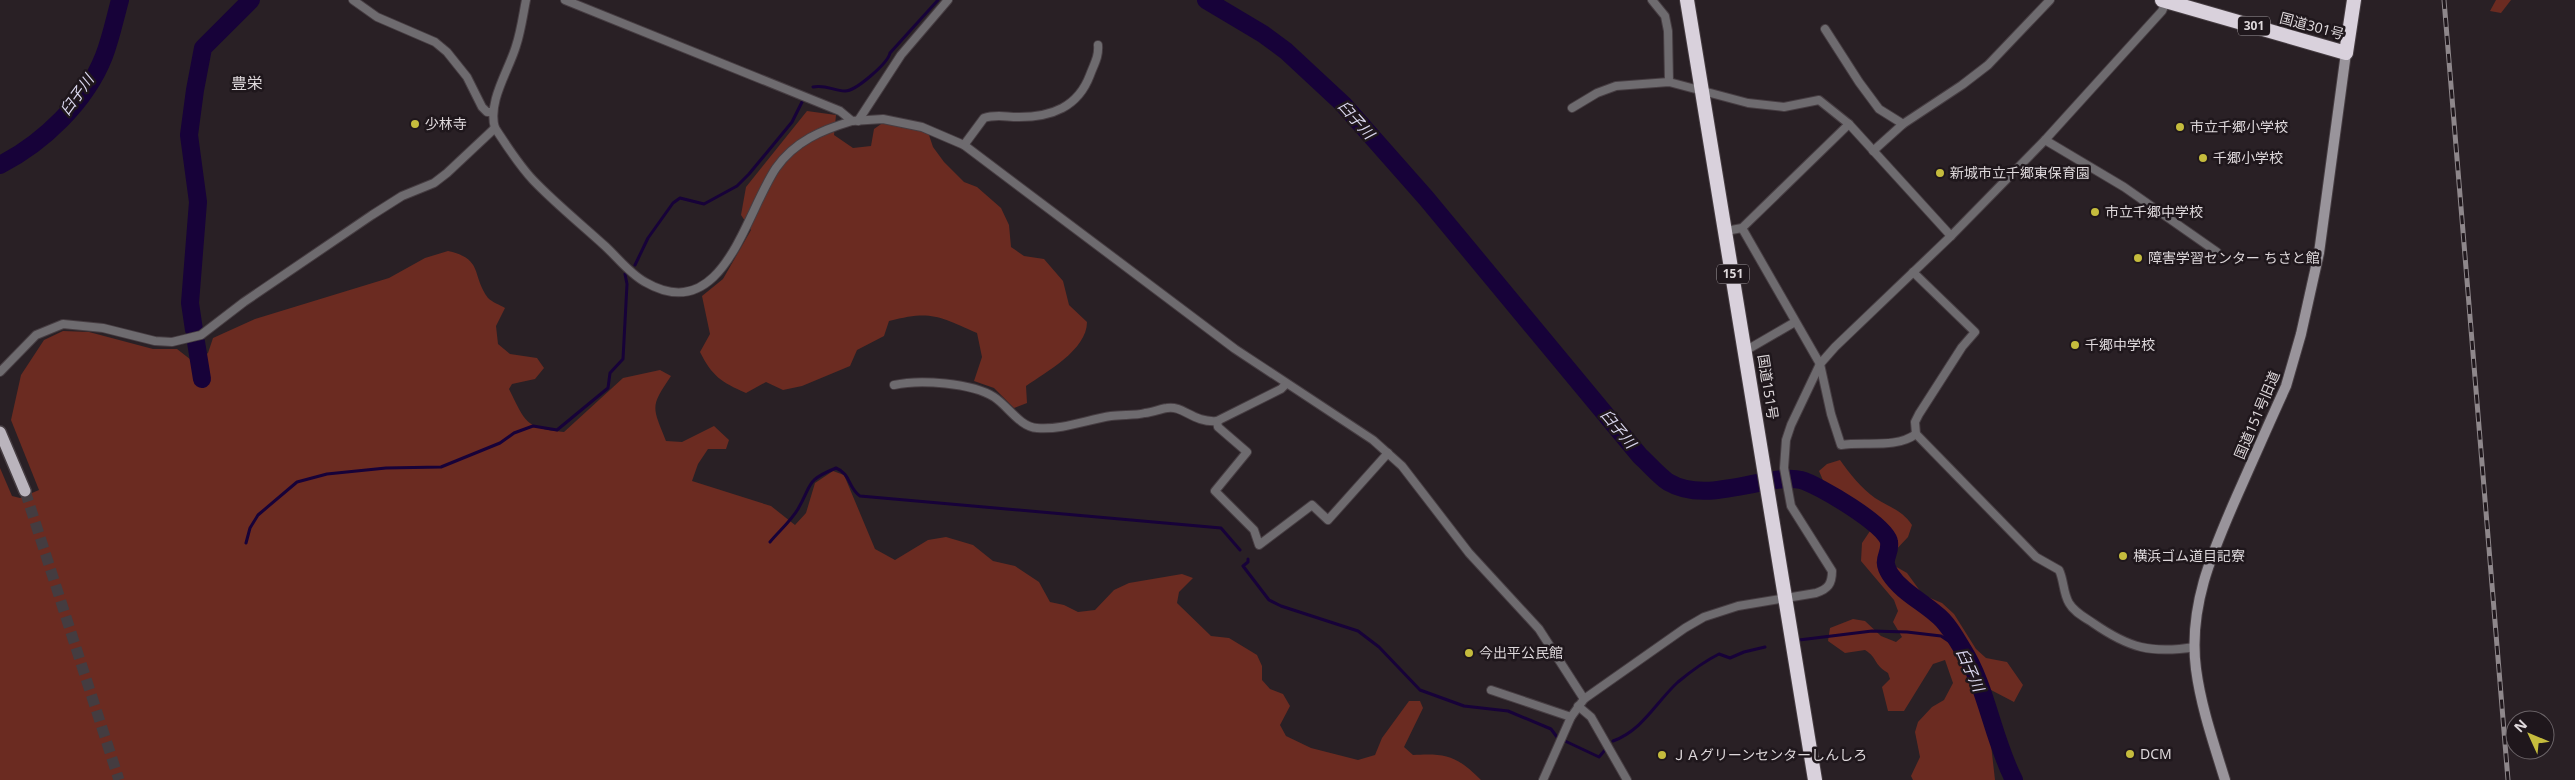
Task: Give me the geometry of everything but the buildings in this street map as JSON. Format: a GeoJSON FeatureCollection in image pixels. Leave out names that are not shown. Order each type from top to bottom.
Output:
{"type":"FeatureCollection","features":[{"type":"Feature","properties":{"kind":"highway","name":"国道151号"},"geometry":{"type":"LineString","coordinates":[[1687,0],[1815,780]]}},
{"type":"Feature","properties":{"kind":"highway","name":"国道301号"},"geometry":{"type":"LineString","coordinates":[[2165,0],[2346,53],[2354,0]]}},
{"type":"Feature","properties":{"kind":"main road"},"geometry":{"type":"LineString","coordinates":[[0,432],[25,491]]}},
{"type":"Feature","properties":{"kind":"street"},"geometry":{"type":"LineString","coordinates":[[353,0],[377,17],[435,42],[447,52],[467,77],[482,107],[487,112],[493,112]]}},
{"type":"Feature","properties":{"kind":"street"},"geometry":{"type":"LineString","coordinates":[[526,0],[517,45],[493,112],[495,128],[532,179],[565,212],[644,282],[665,290],[683,291],[702,286],[715,278],[728,261],[777,167],[806,139],[823,130],[855,121],[883,119],[922,127],[964,145],[1154,290],[1286,384],[1373,440],[1402,466],[1469,553],[1539,629],[1627,780]]}},
{"type":"Feature","properties":{"kind":"street"},"geometry":{"type":"LineString","coordinates":[[565,0],[840,111],[855,121]]}},
{"type":"Feature","properties":{"kind":"street"},"geometry":{"type":"LineString","coordinates":[[855,121],[901,55],[948,0]]}},
{"type":"Feature","properties":{"kind":"street"},"geometry":{"type":"LineString","coordinates":[[1652,0],[1665,16],[1668,31],[1669,82]]}},
{"type":"Feature","properties":{"kind":"street"},"geometry":{"type":"LineString","coordinates":[[1873,151],[1903,124],[1988,66],[2050,0]]}},
{"type":"Feature","properties":{"kind":"street"},"geometry":{"type":"LineString","coordinates":[[1543,780],[1571,717],[1581,703],[1704,617],[1738,606],[1816,594],[1826,590],[1832,581],[1832,571],[1798,519],[1787,495],[1784,468],[1786,440],[1820,364],[1834,347],[1951,236],[2045,140],[2162,11],[2165,0]]}},
{"type":"Feature","properties":{"kind":"street"},"geometry":{"type":"LineString","coordinates":[[1825,29],[1879,109],[1903,124]]}},
{"type":"Feature","properties":{"kind":"street"},"geometry":{"type":"LineString","coordinates":[[964,145],[984,118],[999,115],[1028,117],[1066,108],[1088,82],[1099,55],[1098,45]]}},
{"type":"Feature","properties":{"kind":"street","name":"国道151号旧道"},"geometry":{"type":"LineString","coordinates":[[2225,780],[2203,705],[2196,668],[2196,622],[2202,581],[2286,386],[2301,334],[2323,229],[2346,53]]}},
{"type":"Feature","properties":{"kind":"street"},"geometry":{"type":"LineString","coordinates":[[1572,108],[1597,93],[1616,86],[1669,82],[1748,103],[1784,107],[1819,100],[1849,124],[1951,236]]}},
{"type":"Feature","properties":{"kind":"street"},"geometry":{"type":"LineString","coordinates":[[1726,231],[1742,228],[1849,124]]}},
{"type":"Feature","properties":{"kind":"street"},"geometry":{"type":"LineString","coordinates":[[0,372],[36,335],[63,324],[103,328],[155,342],[172,342],[201,335],[244,302],[372,215],[402,196],[434,183],[447,174],[495,128]]}},
{"type":"Feature","properties":{"kind":"street"},"geometry":{"type":"LineString","coordinates":[[2045,140],[2051,146],[2124,187],[2217,252]]}},
{"type":"Feature","properties":{"kind":"street"},"geometry":{"type":"LineString","coordinates":[[1742,228],[1820,364],[1831,414],[1841,445],[1855,442],[1883,443],[1899,441],[1916,434]]}},
{"type":"Feature","properties":{"kind":"street"},"geometry":{"type":"LineString","coordinates":[[1913,272],[1975,332],[1962,347],[1919,414],[1915,422],[1916,434],[2036,558],[2059,570],[2068,602],[2078,613],[2126,644],[2142,648],[2178,650],[2195,647]]}},
{"type":"Feature","properties":{"kind":"street"},"geometry":{"type":"LineString","coordinates":[[1745,350],[1795,322]]}},
{"type":"Feature","properties":{"kind":"street"},"geometry":{"type":"LineString","coordinates":[[894,385],[932,383],[970,388],[994,397],[1027,424],[1035,428],[1068,427],[1111,416],[1144,414],[1169,407],[1179,408],[1195,419],[1206,422],[1217,421],[1281,389],[1286,384]]}},
{"type":"Feature","properties":{"kind":"street"},"geometry":{"type":"LineString","coordinates":[[1217,421],[1218,427],[1246,452],[1215,491],[1254,530],[1259,545],[1312,505],[1328,520],[1388,453]]}},
{"type":"Feature","properties":{"kind":"street"},"geometry":{"type":"LineString","coordinates":[[1491,690],[1571,717]]}},
{"type":"Feature","properties":{"kind":"shaded area"},"geometry":{"type":"Polygon","coordinates":[[[2496,0],[2511,0],[2501,13],[2490,11],[2496,0]]]}},
{"type":"Feature","properties":{"kind":"shaded area"},"geometry":{"type":"Polygon","coordinates":[[[807,111],[836,115],[834,135],[853,148],[871,146],[874,129],[884,122],[928,132],[933,147],[944,162],[964,182],[977,187],[1001,208],[1009,225],[1011,247],[1024,256],[1044,259],[1063,281],[1069,305],[1087,322],[1085,332],[1073,351],[1026,386],[1027,403],[1014,408],[994,388],[974,381],[982,357],[977,333],[953,322],[925,315],[889,321],[884,336],[857,350],[850,366],[802,386],[783,390],[766,382],[746,393],[724,382],[713,373],[700,352],[710,334],[702,296],[723,279],[751,230],[741,215],[746,187],[807,111]]]}},
{"type":"Feature","properties":{"kind":"shaded area"},"geometry":{"type":"Polygon","coordinates":[[[448,251],[467,258],[472,263],[488,298],[505,308],[496,326],[498,344],[510,354],[537,358],[544,368],[535,379],[512,384],[509,389],[519,409],[528,422],[534,426],[564,432],[623,378],[660,370],[671,376],[659,394],[655,407],[666,441],[682,442],[714,426],[729,440],[726,449],[708,449],[698,464],[692,481],[771,506],[795,525],[806,513],[815,483],[833,471],[844,475],[875,549],[895,560],[928,540],[946,537],[973,545],[993,561],[1015,566],[1039,582],[1050,602],[1064,605],[1078,612],[1095,610],[1114,590],[1129,583],[1182,574],[1193,578],[1179,592],[1177,603],[1211,636],[1229,638],[1257,655],[1262,666],[1262,680],[1270,689],[1283,694],[1290,706],[1280,725],[1286,736],[1311,748],[1358,760],[1375,755],[1382,738],[1409,701],[1420,701],[1423,708],[1404,747],[1413,755],[1443,756],[1458,761],[1481,780],[0,780],[0,468],[12,496],[20,498],[39,490],[11,420],[21,375],[44,340],[63,331],[89,332],[153,349],[177,349],[195,363],[208,353],[213,338],[255,319],[389,278],[425,258],[448,251]]]}},
{"type":"Feature","properties":{"kind":"shaded area"},"geometry":{"type":"Polygon","coordinates":[[[1840,460],[1865,490],[1899,512],[1912,525],[1908,537],[1891,555],[1893,565],[1907,573],[1923,595],[1942,603],[1954,614],[1976,649],[1986,658],[2007,662],[2023,685],[2014,702],[1991,690],[1981,700],[1989,727],[1995,780],[1913,780],[1911,776],[1920,757],[1915,732],[1918,722],[1932,707],[1944,700],[1953,683],[1945,660],[1933,664],[1904,711],[1888,711],[1882,687],[1890,679],[1888,673],[1865,650],[1845,653],[1828,641],[1830,628],[1853,619],[1865,621],[1881,636],[1896,642],[1902,637],[1893,622],[1898,611],[1894,600],[1861,561],[1862,543],[1870,531],[1871,516],[1825,485],[1819,471],[1827,464],[1840,460]]]}},
{"type":"Feature","properties":{"kind":"waterway","name":"臼子川"},"geometry":{"type":"LineString","coordinates":[[0,165],[32,145],[75,105],[96,73],[104,56],[120,0]]}},
{"type":"Feature","properties":{"kind":"waterway"},"geometry":{"type":"LineString","coordinates":[[194,330],[190,303],[198,202],[189,135],[195,90],[203,48],[251,0]]}},
{"type":"Feature","properties":{"kind":"waterway"},"geometry":{"type":"LineString","coordinates":[[813,87],[822,86],[845,91],[864,82],[884,63],[890,53],[938,0]]}},
{"type":"Feature","properties":{"kind":"waterway","name":"臼子川"},"geometry":{"type":"LineString","coordinates":[[1206,0],[1263,34],[1286,51],[1343,104],[1426,198],[1640,456],[1664,479],[1679,487],[1703,491],[1727,489],[1782,479],[1801,480],[1851,506],[1877,526],[1886,535],[1889,542],[1886,564],[1890,574],[1905,591],[1944,621],[1971,664],[1984,696],[2000,748],[2014,780]]}},
{"type":"Feature","properties":{"kind":"waterway"},"geometry":{"type":"LineString","coordinates":[[635,265],[648,238],[673,203],[680,198],[704,204],[737,186],[792,122],[802,102]]}},
{"type":"Feature","properties":{"kind":"waterway"},"geometry":{"type":"LineString","coordinates":[[246,543],[250,528],[258,515],[297,482],[327,474],[386,468],[441,467],[500,443],[514,433],[533,426],[557,430],[608,388],[610,373],[623,359],[627,284],[625,274]]}},
{"type":"Feature","properties":{"kind":"waterway"},"geometry":{"type":"LineString","coordinates":[[196,342],[202,379]]}},
{"type":"Feature","properties":{"kind":"waterway"},"geometry":{"type":"LineString","coordinates":[[770,542],[795,513],[814,480],[836,468],[847,477],[853,489],[860,496],[1221,528],[1240,550]]}},
{"type":"Feature","properties":{"kind":"waterway"},"geometry":{"type":"LineString","coordinates":[[1248,559],[1248,562],[1243,566],[1269,600],[1281,606],[1358,631],[1379,647],[1420,690],[1464,706],[1508,711],[1551,729],[1557,737]]}},
{"type":"Feature","properties":{"kind":"waterway"},"geometry":{"type":"LineString","coordinates":[[1799,640],[1872,631],[1907,632],[1941,636],[1965,652]]}},
{"type":"Feature","properties":{"kind":"waterway"},"geometry":{"type":"LineString","coordinates":[[1613,741],[1633,730],[1678,682],[1708,660],[1719,654],[1730,658],[1744,652],[1765,647]]}},
{"type":"Feature","properties":{"kind":"waterway"},"geometry":{"type":"LineString","coordinates":[[1565,741],[1599,757],[1605,750]]}},
{"type":"Feature","properties":{"kind":"tunnel"},"geometry":{"type":"LineString","coordinates":[[25,491],[119,780]]}},
{"type":"Feature","properties":{"kind":"railway"},"geometry":{"type":"LineString","coordinates":[[2444,0],[2508,780]]}},
{"type":"Feature","properties":{"kind":"place","name":"少林寺"},"geometry":{"type":"Point","coordinates":[415,124]}},
{"type":"Feature","properties":{"kind":"place","name":"市立千郷小学校"},"geometry":{"type":"Point","coordinates":[2180,127]}},
{"type":"Feature","properties":{"kind":"place","name":"千郷小学校"},"geometry":{"type":"Point","coordinates":[2203,158]}},
{"type":"Feature","properties":{"kind":"place","name":"新城市立千郷東保育園"},"geometry":{"type":"Point","coordinates":[1940,173]}},
{"type":"Feature","properties":{"kind":"place","name":"市立千郷中学校"},"geometry":{"type":"Point","coordinates":[2095,212]}},
{"type":"Feature","properties":{"kind":"place","name":"障害学習センター ちさと館"},"geometry":{"type":"Point","coordinates":[2138,258]}},
{"type":"Feature","properties":{"kind":"place","name":"千郷中学校"},"geometry":{"type":"Point","coordinates":[2075,345]}},
{"type":"Feature","properties":{"kind":"place","name":"横浜ゴム道目記寮"},"geometry":{"type":"Point","coordinates":[2123,556]}},
{"type":"Feature","properties":{"kind":"place","name":"今出平公民館"},"geometry":{"type":"Point","coordinates":[1469,653]}},
{"type":"Feature","properties":{"kind":"place","name":"DCM"},"geometry":{"type":"Point","coordinates":[2130,754]}},
{"type":"Feature","properties":{"kind":"place","name":"ＪＡグリーンセンターしんしろ"},"geometry":{"type":"Point","coordinates":[1662,755]}},
{"type":"Feature","properties":{"kind":"district","name":"豊栄"},"geometry":{"type":"Point","coordinates":[247,83]}}]}
